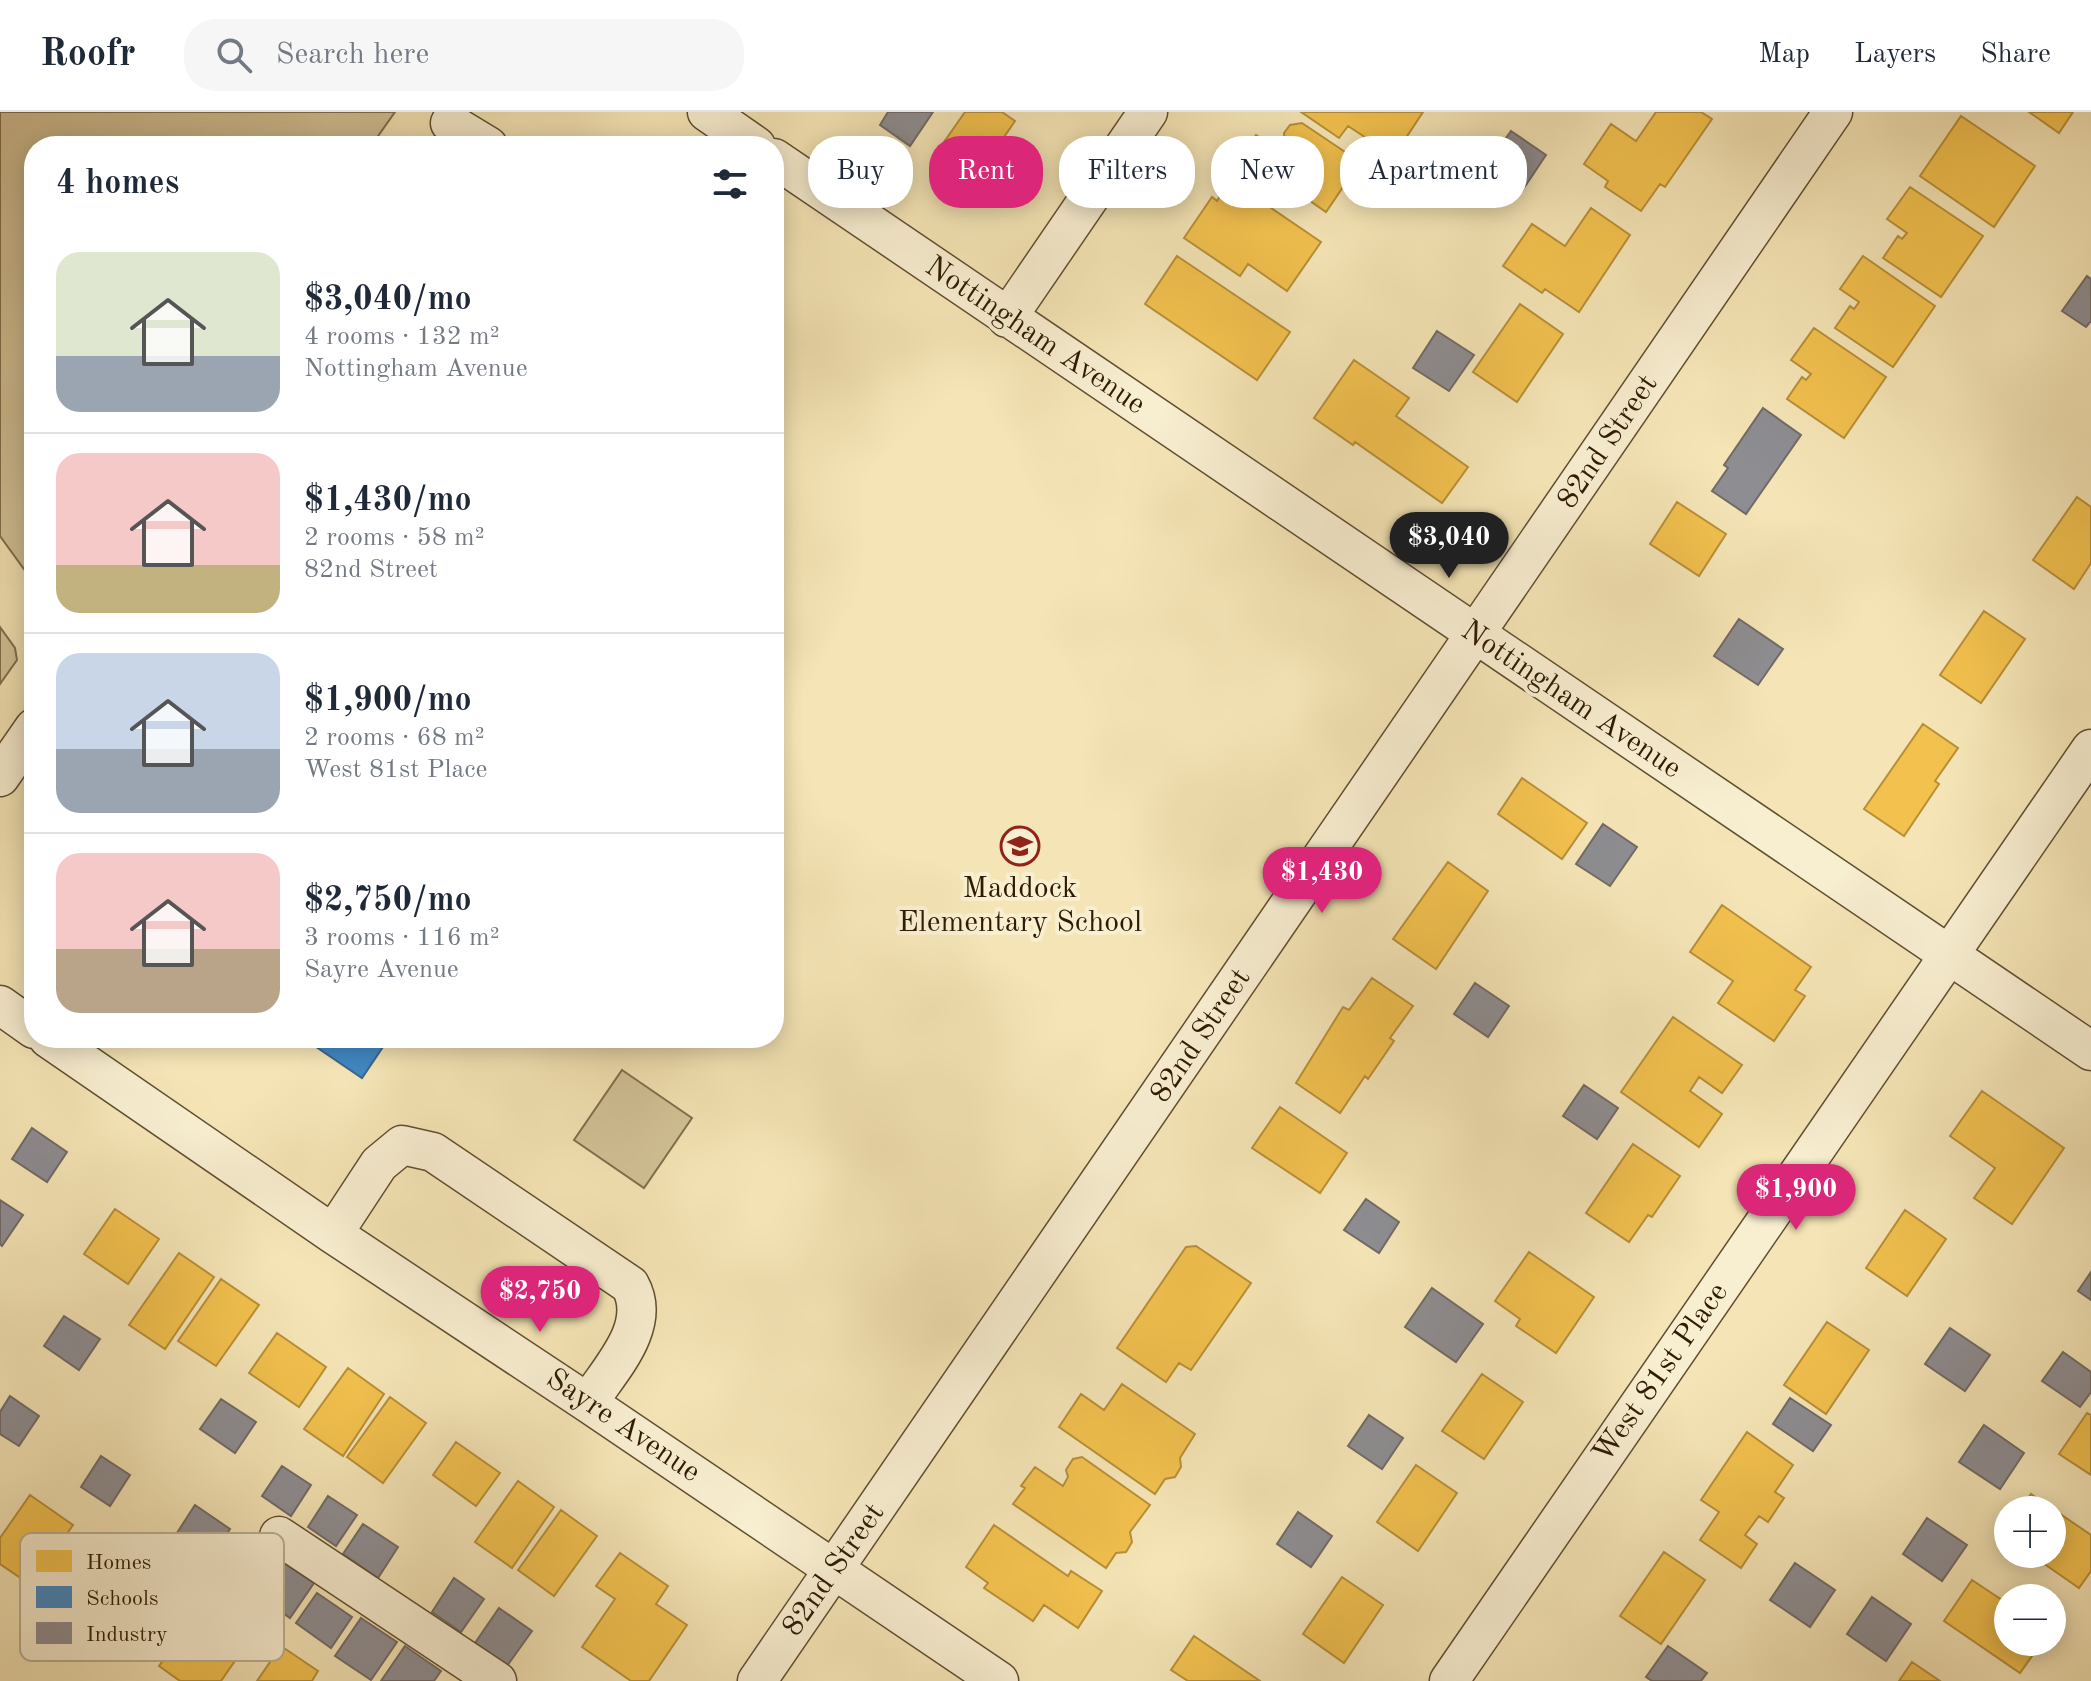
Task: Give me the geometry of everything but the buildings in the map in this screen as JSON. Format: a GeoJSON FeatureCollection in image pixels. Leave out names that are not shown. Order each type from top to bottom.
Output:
{"type":"FeatureCollection","features":[{"type":"Feature","properties":{"kind":"street"},"geometry":{"type":"LineString","coordinates":[[707,112],[742,136]]}},
{"type":"Feature","properties":{"kind":"street"},"geometry":{"type":"LineString","coordinates":[[1007,318],[1148,112]]}},
{"type":"Feature","properties":{"kind":"street","name":"82nd Street"},"geometry":{"type":"LineString","coordinates":[[757,1681],[1833,112]]}},
{"type":"Feature","properties":{"kind":"street"},"geometry":{"type":"LineString","coordinates":[[448,127],[467,136]]}},
{"type":"Feature","properties":{"kind":"street","name":"Nottingham Avenue"},"geometry":{"type":"LineString","coordinates":[[784,165],[2091,1051]]}},
{"type":"Feature","properties":{"kind":"street"},"geometry":{"type":"LineString","coordinates":[[0,777],[24,742]]}},
{"type":"Feature","properties":{"kind":"street","name":"West 81st Place"},"geometry":{"type":"LineString","coordinates":[[1449,1681],[2091,749]]}},
{"type":"Feature","properties":{"kind":"street"},"geometry":{"type":"LineString","coordinates":[[0,1005],[24,1022]]}},
{"type":"Feature","properties":{"kind":"street","name":"Sayre Avenue"},"geometry":{"type":"LineString","coordinates":[[63,1048],[333,1234],[999,1681]]}},
{"type":"Feature","properties":{"kind":"street"},"geometry":{"type":"LineString","coordinates":[[333,1234],[379,1164],[402,1145],[433,1152],[630,1285],[638,1298],[638,1307],[629,1342],[588,1403]]}},
{"type":"Feature","properties":{"kind":"street"},"geometry":{"type":"LineString","coordinates":[[284,1539],[497,1681]]}},
{"type":"Feature","properties":{"kind":"shaded area"},"geometry":{"type":"Polygon","coordinates":[[[0,112],[395,112],[378,136],[24,136],[24,569],[0,536],[0,112]]]}},
{"type":"Feature","properties":{"kind":"shaded area"},"geometry":{"type":"Polygon","coordinates":[[[0,627],[15,648],[17,660],[0,684],[0,627]]]}},
{"type":"Feature","properties":{"kind":"shaded area"},"geometry":{"type":"Polygon","coordinates":[[[622,1070],[692,1118],[644,1188],[574,1140],[622,1070]]]}},
{"type":"Feature","properties":{"kind":"place","name":"Maddock Elementary School"},"geometry":{"type":"Point","coordinates":[1020,846]}}]}
